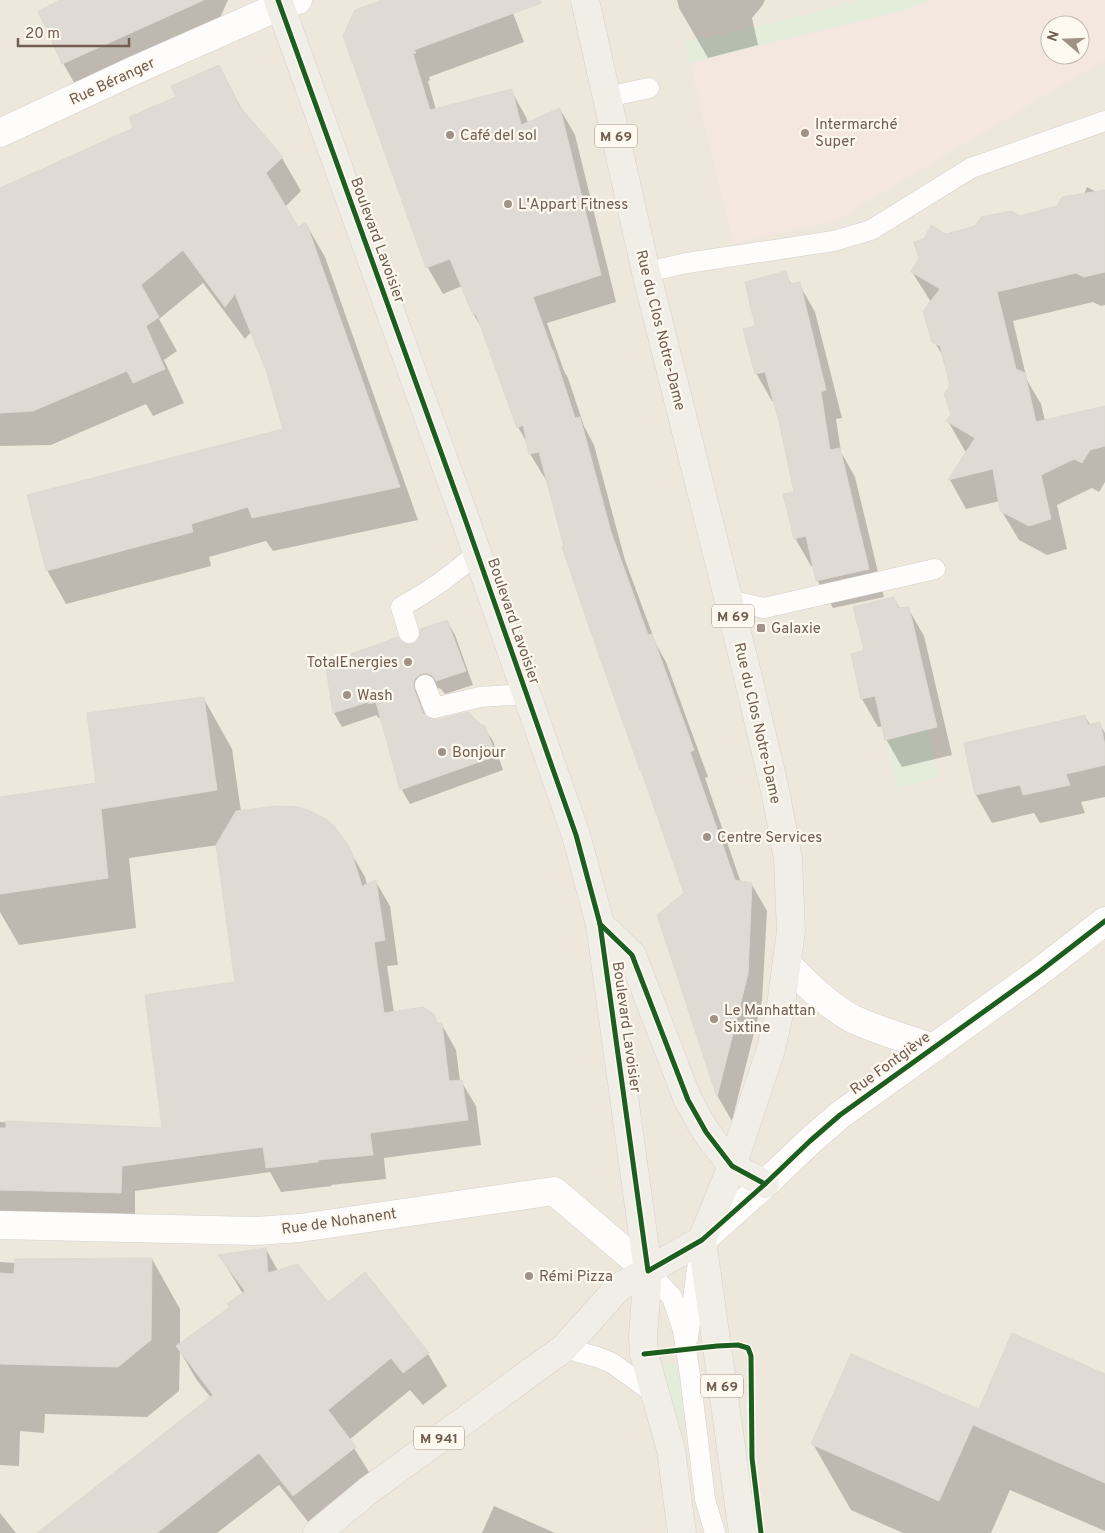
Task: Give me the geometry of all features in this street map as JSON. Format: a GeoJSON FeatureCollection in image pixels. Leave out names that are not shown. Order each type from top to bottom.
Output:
{"type":"FeatureCollection","features":[{"type":"Feature","properties":{"kind":"main road","name":"Rue du Clos Notre-Dame"},"geometry":{"type":"LineString","coordinates":[[585,0],[646,272],[774,790],[788,859],[791,931],[781,1005],[771,1049],[732,1166],[702,1240]]}},
{"type":"Feature","properties":{"kind":"main road","name":"Boulevard Lavoisier"},"geometry":{"type":"LineString","coordinates":[[286,2],[576,835],[600,924],[648,1270],[644,1354],[671,1450],[682,1533]]}},
{"type":"Feature","properties":{"kind":"main road"},"geometry":{"type":"LineString","coordinates":[[600,924],[632,956],[688,1100],[706,1132],[732,1166],[765,1184]]}},
{"type":"Feature","properties":{"kind":"main road","name":"M 941"},"geometry":{"type":"LineString","coordinates":[[317,1533],[369,1490],[564,1348],[619,1287],[702,1240]]}},
{"type":"Feature","properties":{"kind":"main road","name":"M 69"},"geometry":{"type":"LineString","coordinates":[[702,1240],[743,1533]]}},
{"type":"Feature","properties":{"kind":"street","name":"Rue Béranger"},"geometry":{"type":"LineString","coordinates":[[0,133],[286,2]]}},
{"type":"Feature","properties":{"kind":"street","name":"Rue Fontgiève"},"geometry":{"type":"LineString","coordinates":[[702,1240],[840,1115],[1038,972],[1105,921]]}},
{"type":"Feature","properties":{"kind":"street"},"geometry":{"type":"LineString","coordinates":[[787,964],[829,1003],[852,1018],[879,1030],[934,1048]]}},
{"type":"Feature","properties":{"kind":"street","name":"Rue de Nohanent"},"geometry":{"type":"LineString","coordinates":[[0,1225],[255,1231],[300,1228],[554,1191],[648,1270]]}},
{"type":"Feature","properties":{"kind":"lane"},"geometry":{"type":"LineString","coordinates":[[607,97],[649,88]]}},
{"type":"Feature","properties":{"kind":"lane"},"geometry":{"type":"LineString","coordinates":[[646,272],[688,263],[834,241],[870,230],[971,168],[1105,121]]}},
{"type":"Feature","properties":{"kind":"lane"},"geometry":{"type":"LineString","coordinates":[[409,633],[401,607],[424,594],[457,571],[477,553]]}},
{"type":"Feature","properties":{"kind":"lane"},"geometry":{"type":"LineString","coordinates":[[728,600],[764,608],[935,569]]}},
{"type":"Feature","properties":{"kind":"lane"},"geometry":{"type":"LineString","coordinates":[[425,684],[434,708],[480,698],[527,694]]}},
{"type":"Feature","properties":{"kind":"lane"},"geometry":{"type":"LineString","coordinates":[[686,1350],[702,1240]]}},
{"type":"Feature","properties":{"kind":"lane"},"geometry":{"type":"LineString","coordinates":[[648,1270],[672,1297],[683,1330],[705,1498],[715,1533]]}},
{"type":"Feature","properties":{"kind":"lane"},"geometry":{"type":"LineString","coordinates":[[564,1348],[612,1363],[655,1394]]}},
{"type":"Feature","properties":{"kind":"shaded area"},"geometry":{"type":"Polygon","coordinates":[[[0,0],[1105,0],[1105,1533],[0,1533],[0,0]]]}},
{"type":"Feature","properties":{"kind":"shaded area"},"geometry":{"type":"Polygon","coordinates":[[[929,0],[1105,0],[1105,60],[835,221],[733,244],[690,63],[908,9],[929,0]]]}},
{"type":"Feature","properties":{"kind":"green space"},"geometry":{"type":"Polygon","coordinates":[[[856,0],[929,0],[908,9],[690,63],[685,42],[807,15],[856,0]]]}},
{"type":"Feature","properties":{"kind":"green space"},"geometry":{"type":"Polygon","coordinates":[[[927,729],[939,777],[898,788],[885,740],[927,729]]]}},
{"type":"Feature","properties":{"kind":"green space"},"geometry":{"type":"Polygon","coordinates":[[[675,1364],[678,1370],[685,1435],[663,1383],[659,1365],[675,1364]]]}},
{"type":"Feature","properties":{"kind":"building"},"geometry":{"type":"Polygon","coordinates":[[[60,0],[204,0],[62,64],[38,11],[60,0]]]}},
{"type":"Feature","properties":{"kind":"building"},"geometry":{"type":"Polygon","coordinates":[[[382,0],[540,0],[541,3],[414,50],[416,53],[413,54],[430,110],[512,89],[521,125],[560,108],[601,275],[533,297],[553,350],[575,418],[580,417],[611,532],[648,635],[652,634],[694,750],[690,752],[735,880],[752,883],[748,974],[717,1097],[657,915],[684,893],[562,547],[564,547],[539,452],[529,454],[523,425],[517,428],[476,314],[473,315],[450,259],[426,268],[343,36],[355,10],[382,0]]]}},
{"type":"Feature","properties":{"kind":"building"},"geometry":{"type":"Polygon","coordinates":[[[219,65],[240,107],[283,157],[266,173],[298,227],[306,222],[400,487],[252,518],[248,507],[191,524],[193,532],[46,571],[27,495],[283,429],[266,370],[235,294],[225,307],[183,250],[141,285],[159,317],[146,326],[165,369],[133,383],[127,371],[33,411],[0,413],[0,188],[133,128],[129,117],[176,97],[171,86],[219,65]]]}},
{"type":"Feature","properties":{"kind":"building"},"geometry":{"type":"Polygon","coordinates":[[[1105,190],[1105,272],[1084,277],[1076,273],[997,292],[1016,369],[1025,373],[1036,422],[1105,406],[1105,446],[1090,450],[1082,463],[1074,459],[1041,475],[1051,519],[1029,526],[1000,511],[993,469],[948,480],[975,438],[946,421],[951,414],[944,394],[950,386],[940,346],[932,342],[923,311],[940,289],[911,272],[919,258],[914,242],[924,239],[931,225],[946,234],[975,226],[981,217],[1011,211],[1020,216],[1057,206],[1062,197],[1105,190]]]}},
{"type":"Feature","properties":{"kind":"building"},"geometry":{"type":"Polygon","coordinates":[[[786,271],[790,284],[800,282],[826,390],[821,392],[830,450],[840,448],[869,569],[816,581],[806,536],[794,539],[783,494],[794,492],[779,421],[765,372],[755,374],[743,329],[755,326],[745,282],[786,271]]]}},
{"type":"Feature","properties":{"kind":"building"},"geometry":{"type":"Polygon","coordinates":[[[894,597],[898,608],[909,607],[937,727],[885,740],[875,696],[861,699],[851,654],[864,650],[853,607],[894,597]]]}},
{"type":"Feature","properties":{"kind":"building"},"geometry":{"type":"Polygon","coordinates":[[[447,620],[466,671],[436,681],[432,675],[421,674],[415,678],[414,689],[423,713],[431,719],[437,720],[468,712],[485,726],[496,756],[400,790],[376,702],[369,704],[368,702],[333,713],[326,667],[354,662],[351,654],[398,637],[401,642],[413,644],[418,641],[420,629],[447,620]]]}},
{"type":"Feature","properties":{"kind":"building"},"geometry":{"type":"Polygon","coordinates":[[[204,697],[217,790],[101,809],[108,878],[0,894],[0,797],[96,783],[87,713],[204,697]]]}},
{"type":"Feature","properties":{"kind":"building"},"geometry":{"type":"Polygon","coordinates":[[[1085,715],[1088,725],[1100,722],[1105,745],[1105,765],[1066,774],[1070,785],[1023,795],[1020,785],[975,795],[964,743],[1085,715]]]}},
{"type":"Feature","properties":{"kind":"building"},"geometry":{"type":"Polygon","coordinates":[[[277,806],[298,807],[326,819],[334,826],[351,851],[362,886],[376,880],[385,940],[374,942],[384,1013],[423,1007],[434,1014],[437,1023],[442,1024],[449,1081],[462,1080],[468,1120],[370,1133],[373,1155],[318,1160],[318,1162],[266,1168],[263,1147],[122,1166],[121,1193],[0,1190],[0,1128],[6,1128],[6,1121],[162,1128],[145,995],[235,982],[216,845],[236,811],[277,806]]]}},
{"type":"Feature","properties":{"kind":"building"},"geometry":{"type":"Polygon","coordinates":[[[266,1248],[268,1273],[298,1264],[328,1302],[365,1272],[429,1353],[403,1373],[391,1358],[328,1410],[356,1447],[293,1496],[259,1453],[157,1533],[37,1533],[213,1395],[176,1346],[230,1307],[227,1304],[245,1291],[218,1255],[266,1248]]]}},
{"type":"Feature","properties":{"kind":"building"},"geometry":{"type":"Polygon","coordinates":[[[152,1258],[151,1340],[118,1367],[0,1364],[0,1273],[14,1274],[15,1259],[152,1258]]]}},
{"type":"Feature","properties":{"kind":"building"},"geometry":{"type":"Polygon","coordinates":[[[1012,1333],[1105,1374],[1105,1483],[973,1425],[939,1501],[811,1444],[851,1354],[979,1409],[1012,1333]]]}},
{"type":"Feature","properties":{"kind":"cycle path"},"geometry":{"type":"LineString","coordinates":[[278,0],[464,516],[576,835],[600,924],[648,1271],[702,1240],[840,1115],[1039,972],[1105,921]]}},
{"type":"Feature","properties":{"kind":"cycle path"},"geometry":{"type":"LineString","coordinates":[[600,924],[632,955],[688,1100],[706,1132],[732,1166],[765,1184]]}},
{"type":"Feature","properties":{"kind":"cycle path"},"geometry":{"type":"LineString","coordinates":[[644,1354],[717,1346],[738,1345],[748,1348],[751,1356],[752,1458],[761,1533]]}},
{"type":"Feature","properties":{"kind":"place","name":"Intermarché Super"},"geometry":{"type":"Point","coordinates":[805,133]}},
{"type":"Feature","properties":{"kind":"place","name":"Café del sol"},"geometry":{"type":"Point","coordinates":[450,135]}},
{"type":"Feature","properties":{"kind":"place","name":"L'Appart Fitness"},"geometry":{"type":"Point","coordinates":[508,204]}},
{"type":"Feature","properties":{"kind":"place","name":"Galaxie"},"geometry":{"type":"Point","coordinates":[761,628]}},
{"type":"Feature","properties":{"kind":"place","name":"TotalEnergies"},"geometry":{"type":"Point","coordinates":[408,662]}},
{"type":"Feature","properties":{"kind":"place","name":"Wash"},"geometry":{"type":"Point","coordinates":[347,695]}},
{"type":"Feature","properties":{"kind":"place","name":"Bonjour"},"geometry":{"type":"Point","coordinates":[442,752]}},
{"type":"Feature","properties":{"kind":"place","name":"Centre Services"},"geometry":{"type":"Point","coordinates":[707,837]}},
{"type":"Feature","properties":{"kind":"place","name":"Le Manhattan Sixtine"},"geometry":{"type":"Point","coordinates":[714,1019]}},
{"type":"Feature","properties":{"kind":"place","name":"Rémi Pizza"},"geometry":{"type":"Point","coordinates":[529,1276]}}]}
